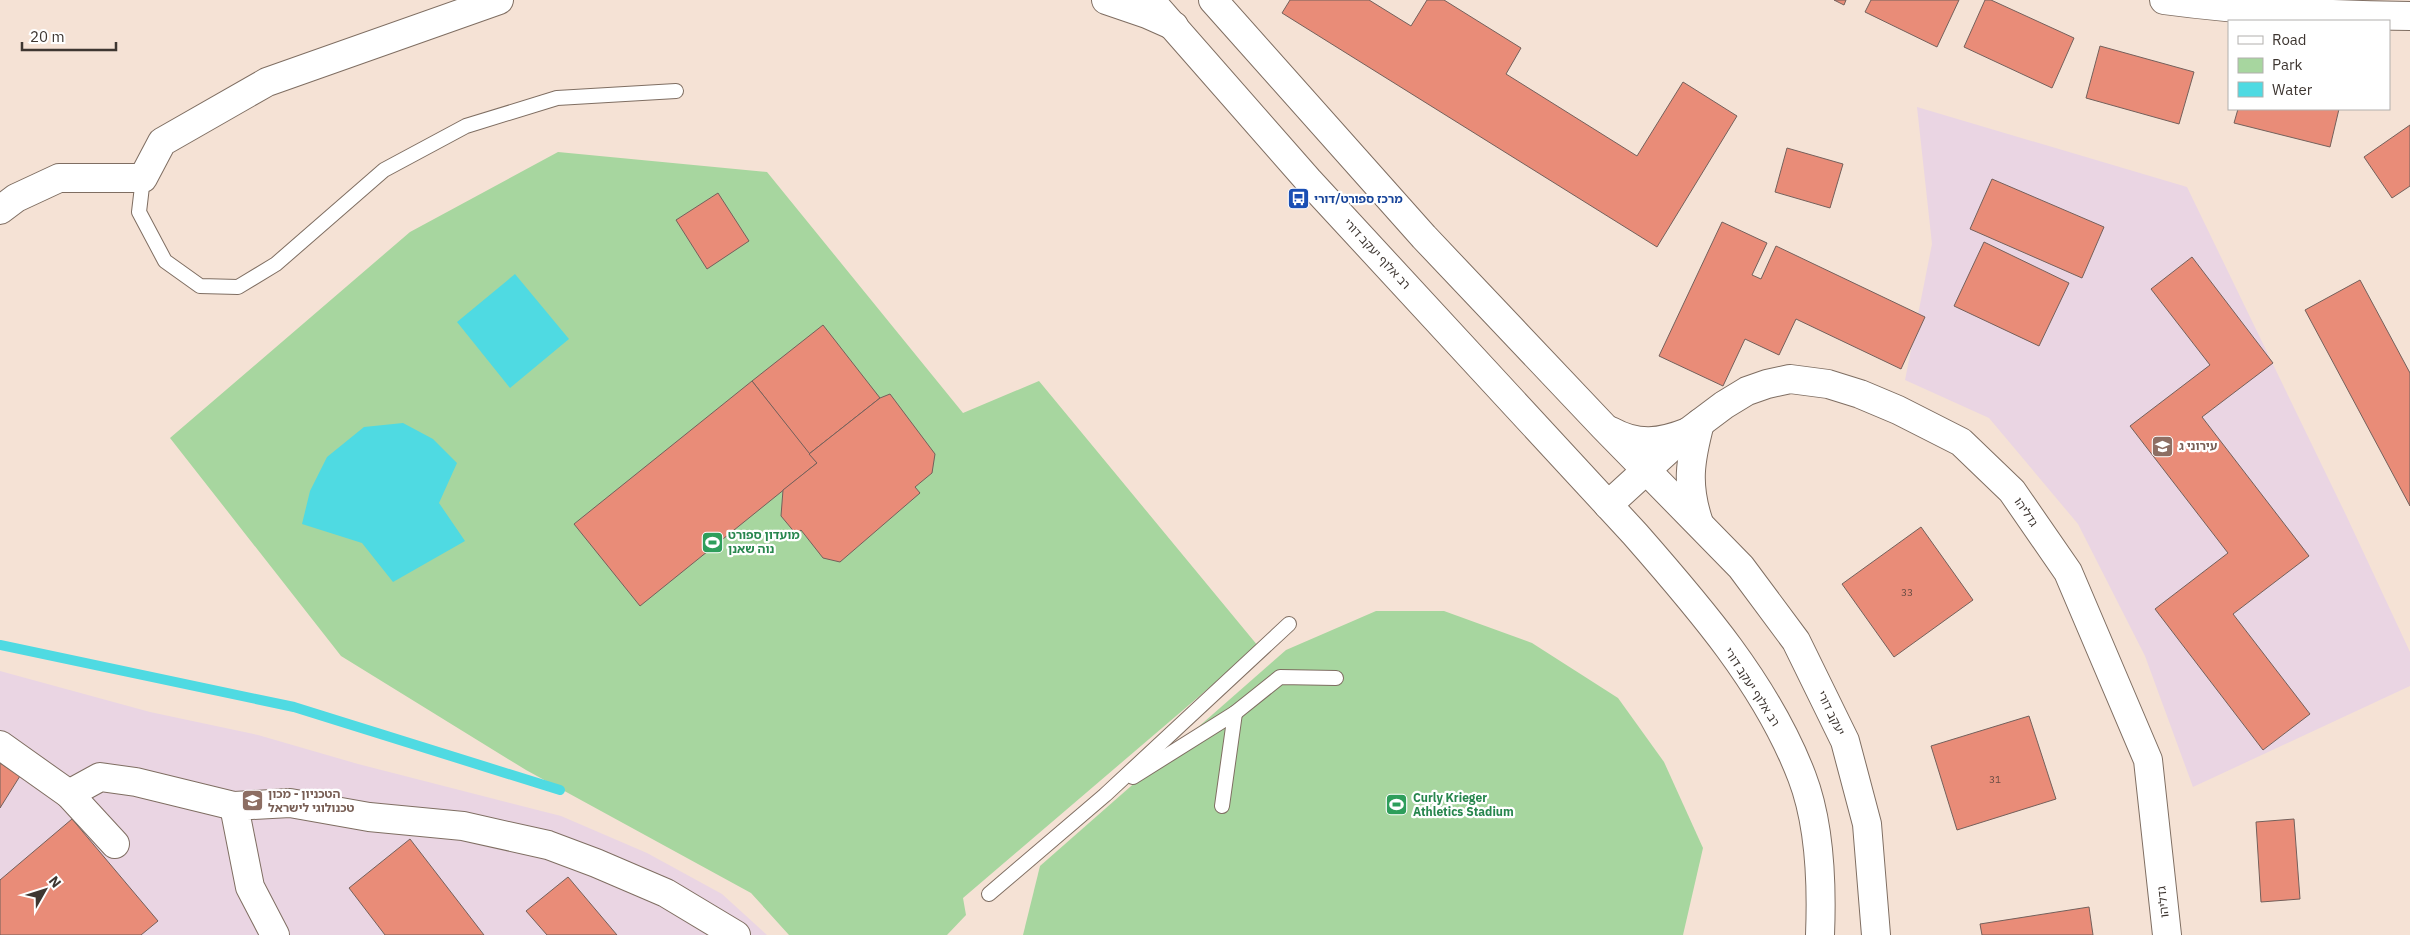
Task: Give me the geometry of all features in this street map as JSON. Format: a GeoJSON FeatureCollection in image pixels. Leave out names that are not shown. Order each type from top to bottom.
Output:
{"type":"FeatureCollection","features":[{"type":"Feature","properties":{"kind":"street"},"geometry":{"type":"LineString","coordinates":[[0,210],[16,198],[59,178],[143,178],[162,142],[267,82],[499,0]]}},
{"type":"Feature","properties":{"kind":"street"},"geometry":{"type":"LineString","coordinates":[[1106,0],[1147,14],[1174,26]]}},
{"type":"Feature","properties":{"kind":"street","name":"רב אלוף יעקב דורי"},"geometry":{"type":"LineString","coordinates":[[1150,0],[1308,180],[1608,505],[1682,588],[1741,666],[1774,717],[1802,778],[1818,844],[1822,906],[1820,935]]}},
{"type":"Feature","properties":{"kind":"street"},"geometry":{"type":"LineString","coordinates":[[1213,0],[1424,237],[1701,527]]}},
{"type":"Feature","properties":{"kind":"street"},"geometry":{"type":"LineString","coordinates":[[2164,0],[2243,10],[2331,15],[2410,16]]}},
{"type":"Feature","properties":{"kind":"street","name":"גדליהו"},"geometry":{"type":"LineString","coordinates":[[1646,471],[1694,427],[1746,391],[1790,379],[1828,384],[1898,410],[1960,442],[2012,491],[2068,572],[2148,760],[2166,935]]}},
{"type":"Feature","properties":{"kind":"street"},"geometry":{"type":"LineString","coordinates":[[1604,427],[1634,442],[1650,443],[1670,440],[1694,427]]}},
{"type":"Feature","properties":{"kind":"street"},"geometry":{"type":"LineString","coordinates":[[1694,427],[1690,492],[1701,527]]}},
{"type":"Feature","properties":{"kind":"street"},"geometry":{"type":"LineString","coordinates":[[1608,505],[1646,471]]}},
{"type":"Feature","properties":{"kind":"street","name":"יעקב דורי"},"geometry":{"type":"LineString","coordinates":[[1701,527],[1741,567],[1796,641],[1844,741],[1867,824],[1876,935]]}},
{"type":"Feature","properties":{"kind":"street"},"geometry":{"type":"LineString","coordinates":[[0,745],[69,794],[115,844]]}},
{"type":"Feature","properties":{"kind":"street"},"geometry":{"type":"LineString","coordinates":[[69,794],[100,777],[136,782],[234,806],[290,803],[369,817],[463,826],[548,845],[596,862],[666,893],[736,935]]}},
{"type":"Feature","properties":{"kind":"street"},"geometry":{"type":"LineString","coordinates":[[234,806],[250,887],[275,935]]}},
{"type":"Feature","properties":{"kind":"lane"},"geometry":{"type":"LineString","coordinates":[[143,178],[139,212],[165,261],[200,286],[238,287],[276,264],[384,170],[466,126],[558,98],[676,91]]}},
{"type":"Feature","properties":{"kind":"lane"},"geometry":{"type":"LineString","coordinates":[[989,894],[1105,795],[1289,624]]}},
{"type":"Feature","properties":{"kind":"lane"},"geometry":{"type":"LineString","coordinates":[[1105,795],[1235,713],[1280,678],[1336,678]]}},
{"type":"Feature","properties":{"kind":"lane"},"geometry":{"type":"LineString","coordinates":[[1222,806],[1235,713]]}},
{"type":"Feature","properties":{"kind":"shaded area","name":"עירוני ג"},"geometry":{"type":"Polygon","coordinates":[[[1917,107],[2187,187],[2346,515],[2410,652],[2410,686],[2193,787],[2145,656],[2078,524],[1989,418],[1905,380],[1932,244],[1917,107]]]}},
{"type":"Feature","properties":{"kind":"shaded area","name":"הטכניון - מכון טכנולוגי לישראל"},"geometry":{"type":"Polygon","coordinates":[[[0,671],[150,712],[258,735],[358,764],[561,816],[647,853],[722,894],[767,935],[0,935],[0,671]]]}},
{"type":"Feature","properties":{"kind":"green space","name":"מועדון ספורט נוה שאנן"},"geometry":{"type":"Polygon","coordinates":[[[558,152],[767,172],[963,413],[1039,381],[1258,646],[963,898],[966,915],[947,935],[789,935],[751,893],[526,770],[341,656],[170,438],[410,232],[558,152]]]}},
{"type":"Feature","properties":{"kind":"green space","name":"Curly Krieger Athletics Stadium"},"geometry":{"type":"Polygon","coordinates":[[[1376,611],[1444,611],[1532,643],[1618,698],[1664,762],[1703,848],[1683,935],[1023,935],[1040,866],[1286,650],[1376,611]]]}},
{"type":"Feature","properties":{"kind":"water"},"geometry":{"type":"Polygon","coordinates":[[[515,274],[569,339],[510,388],[457,322],[515,274]]]}},
{"type":"Feature","properties":{"kind":"water"},"geometry":{"type":"Polygon","coordinates":[[[403,423],[433,439],[457,463],[439,503],[465,541],[393,582],[362,543],[302,524],[310,491],[327,457],[364,427],[403,423]]]}},
{"type":"Feature","properties":{"kind":"building"},"geometry":{"type":"Polygon","coordinates":[[[1290,0],[1369,0],[1411,26],[1427,0],[1444,0],[1521,48],[1506,74],[1637,156],[1683,82],[1737,116],[1657,247],[1282,13],[1290,0]]]}},
{"type":"Feature","properties":{"kind":"building"},"geometry":{"type":"Polygon","coordinates":[[[1834,0],[1846,0],[1844,5],[1834,0]]]}},
{"type":"Feature","properties":{"kind":"building"},"geometry":{"type":"Polygon","coordinates":[[[1871,0],[1959,0],[1937,47],[1865,12],[1871,0]]]}},
{"type":"Feature","properties":{"kind":"building"},"geometry":{"type":"Polygon","coordinates":[[[1985,0],[1991,0],[2074,38],[2052,88],[1964,47],[1985,0]]]}},
{"type":"Feature","properties":{"kind":"building"},"geometry":{"type":"Polygon","coordinates":[[[2100,46],[2194,72],[2179,124],[2086,98],[2100,46]]]}},
{"type":"Feature","properties":{"kind":"building"},"geometry":{"type":"Polygon","coordinates":[[[2238,110],[2339,110],[2330,147],[2234,123],[2238,110]]]}},
{"type":"Feature","properties":{"kind":"building"},"geometry":{"type":"Polygon","coordinates":[[[2410,125],[2410,186],[2392,198],[2364,157],[2410,125]]]}},
{"type":"Feature","properties":{"kind":"building"},"geometry":{"type":"Polygon","coordinates":[[[1787,148],[1843,164],[1830,208],[1775,192],[1787,148]]]}},
{"type":"Feature","properties":{"kind":"building"},"geometry":{"type":"Polygon","coordinates":[[[1992,179],[2104,227],[2082,278],[1970,229],[1992,179]]]}},
{"type":"Feature","properties":{"kind":"building"},"geometry":{"type":"Polygon","coordinates":[[[718,193],[749,241],[707,269],[676,220],[718,193]]]}},
{"type":"Feature","properties":{"kind":"building"},"geometry":{"type":"Polygon","coordinates":[[[1722,222],[1767,243],[1752,275],[1761,279],[1776,246],[1925,317],[1901,369],[1796,319],[1779,355],[1745,339],[1723,386],[1659,356],[1722,222]]]}},
{"type":"Feature","properties":{"kind":"building"},"geometry":{"type":"Polygon","coordinates":[[[1984,242],[2069,283],[2039,346],[1954,306],[1984,242]]]}},
{"type":"Feature","properties":{"kind":"building"},"geometry":{"type":"Polygon","coordinates":[[[2192,257],[2273,363],[2202,417],[2309,556],[2233,614],[2310,714],[2263,750],[2155,609],[2228,553],[2130,426],[2210,365],[2151,289],[2192,257]]]}},
{"type":"Feature","properties":{"kind":"building"},"geometry":{"type":"Polygon","coordinates":[[[2360,280],[2410,373],[2410,506],[2305,310],[2360,280]]]}},
{"type":"Feature","properties":{"kind":"building"},"geometry":{"type":"Polygon","coordinates":[[[823,325],[880,398],[809,454],[752,381],[823,325]]]}},
{"type":"Feature","properties":{"kind":"building"},"geometry":{"type":"Polygon","coordinates":[[[752,381],[817,463],[640,606],[574,524],[752,381]]]}},
{"type":"Feature","properties":{"kind":"building"},"geometry":{"type":"Polygon","coordinates":[[[890,394],[935,454],[932,473],[915,487],[920,493],[840,562],[823,558],[801,530],[796,534],[781,516],[783,490],[817,463],[809,454],[880,398],[890,394]]]}},
{"type":"Feature","properties":{"kind":"building"},"geometry":{"type":"Polygon","coordinates":[[[1921,527],[1973,600],[1894,657],[1842,584],[1921,527]]]}},
{"type":"Feature","properties":{"kind":"building"},"geometry":{"type":"Polygon","coordinates":[[[2029,716],[2056,799],[1957,830],[1931,746],[2029,716]]]}},
{"type":"Feature","properties":{"kind":"building"},"geometry":{"type":"Polygon","coordinates":[[[0,763],[20,776],[0,808],[0,763]]]}},
{"type":"Feature","properties":{"kind":"building"},"geometry":{"type":"Polygon","coordinates":[[[72,819],[158,921],[141,935],[0,935],[0,880],[72,819]]]}},
{"type":"Feature","properties":{"kind":"building"},"geometry":{"type":"Polygon","coordinates":[[[2294,819],[2300,899],[2261,902],[2256,822],[2294,819]]]}},
{"type":"Feature","properties":{"kind":"building"},"geometry":{"type":"Polygon","coordinates":[[[410,839],[484,935],[385,935],[349,888],[410,839]]]}},
{"type":"Feature","properties":{"kind":"building"},"geometry":{"type":"Polygon","coordinates":[[[568,877],[617,935],[547,935],[526,911],[568,877]]]}},
{"type":"Feature","properties":{"kind":"building"},"geometry":{"type":"Polygon","coordinates":[[[2089,907],[2093,935],[1982,935],[1980,924],[2089,907]]]}},
{"type":"Feature","properties":{"kind":"waterway"},"geometry":{"type":"LineString","coordinates":[[0,645],[294,707],[560,790]]}},
{"type":"Feature","properties":{"kind":"place","name":"מרכז ספורט/דורי"},"geometry":{"type":"Point","coordinates":[1298,199]}},
{"type":"Feature","properties":{"kind":"place","name":"עירוני ג"},"geometry":{"type":"Point","coordinates":[2163,446]}},
{"type":"Feature","properties":{"kind":"place","name":"מועדון ספורט נוה שאנן"},"geometry":{"type":"Point","coordinates":[712,542]}},
{"type":"Feature","properties":{"kind":"place","name":"הטכניון - מכון טכנולוגי לישראל"},"geometry":{"type":"Point","coordinates":[252,801]}},
{"type":"Feature","properties":{"kind":"place","name":"Curly Krieger Athletics Stadium"},"geometry":{"type":"Point","coordinates":[1397,805]}}]}
